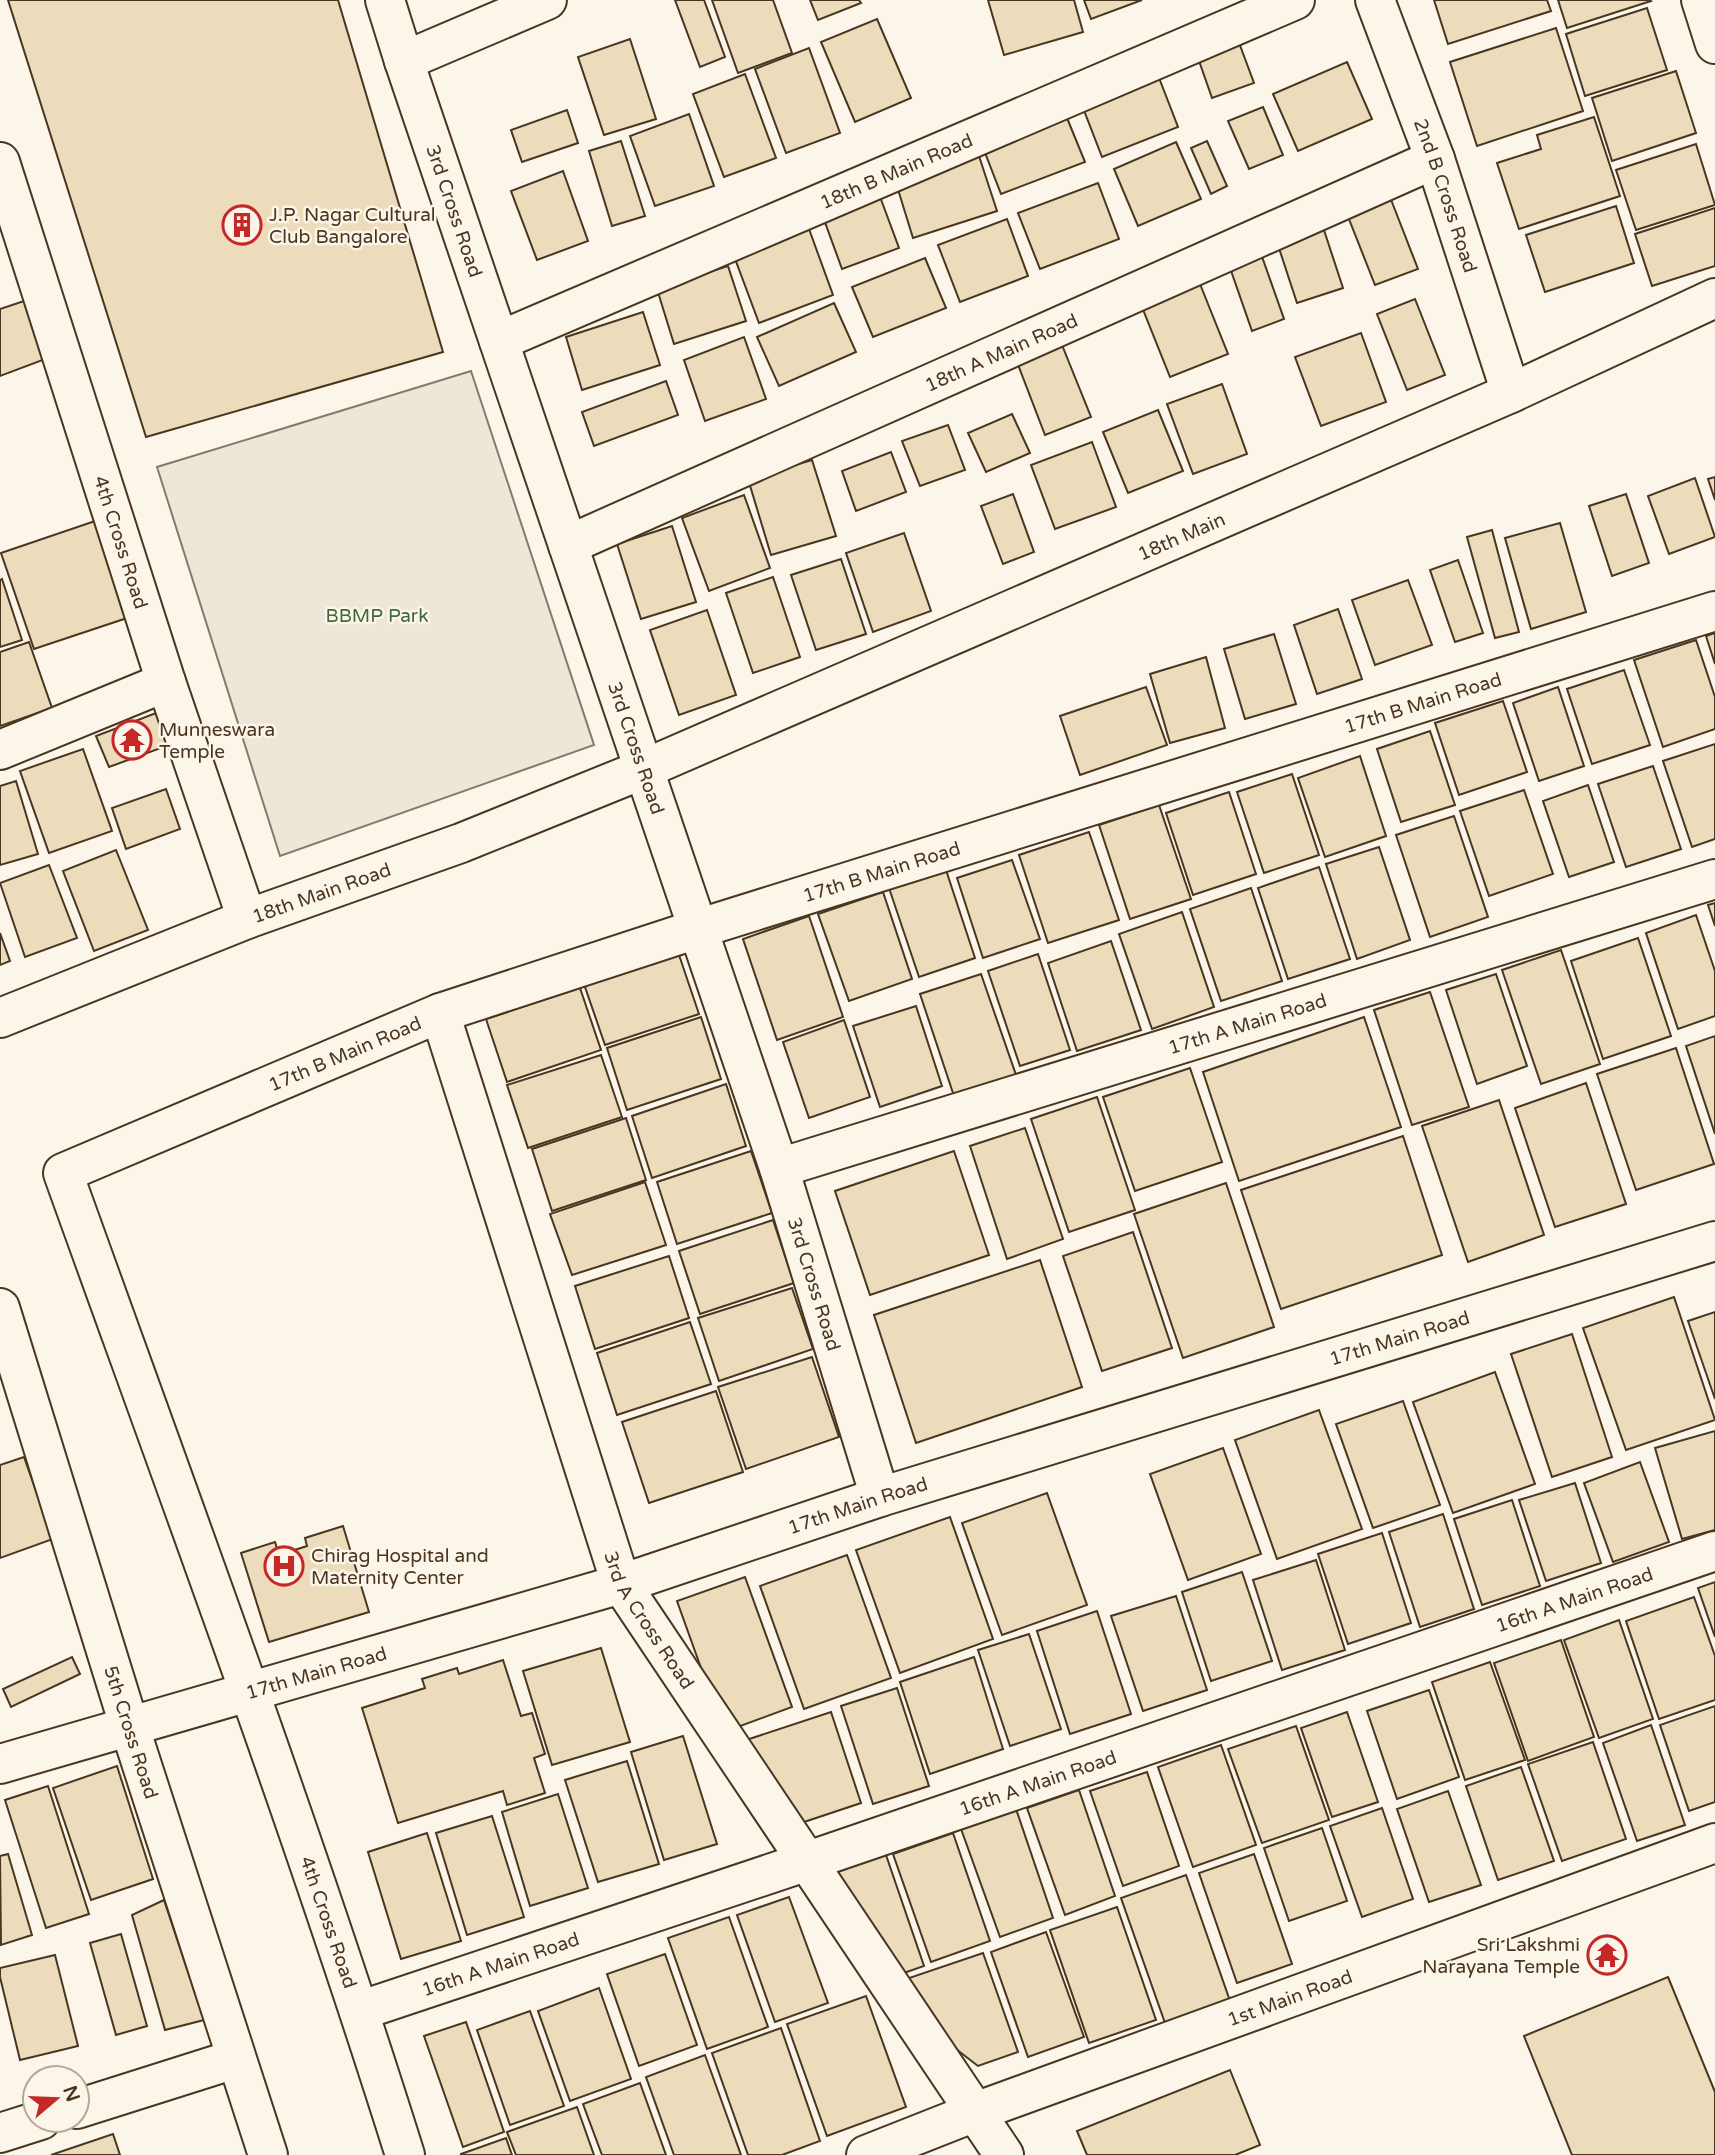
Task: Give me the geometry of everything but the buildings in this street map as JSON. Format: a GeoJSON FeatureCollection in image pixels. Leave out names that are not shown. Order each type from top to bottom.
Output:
{"type":"FeatureCollection","features":[{"type":"Feature","properties":{"kind":"street","name":"3rd Cross Road"},"geometry":{"type":"LineString","coordinates":[[385,0],[779,1168],[880,1497]]}},
{"type":"Feature","properties":{"kind":"street"},"geometry":{"type":"LineString","coordinates":[[404,61],[547,0]]}},
{"type":"Feature","properties":{"kind":"street","name":"18th B Main Road"},"geometry":{"type":"LineString","coordinates":[[499,341],[1294,0]]}},
{"type":"Feature","properties":{"kind":"street","name":"2nd B Cross Road"},"geometry":{"type":"LineString","coordinates":[[1375,0],[1435,159],[1511,393]]}},
{"type":"Feature","properties":{"kind":"street"},"geometry":{"type":"LineString","coordinates":[[1701,0],[1715,44]]}},
{"type":"Feature","properties":{"kind":"street","name":"18th A Main Road"},"geometry":{"type":"LineString","coordinates":[[568,545],[1435,159]]}},
{"type":"Feature","properties":{"kind":"street","name":"4th Cross Road"},"geometry":{"type":"LineString","coordinates":[[0,162],[166,682],[247,919]]}},
{"type":"Feature","properties":{"kind":"street","name":"18th Main"},"geometry":{"type":"LineString","coordinates":[[644,769],[1511,393],[1715,298]]}},
{"type":"Feature","properties":{"kind":"street","name":"17th B Main Road"},"geometry":{"type":"LineString","coordinates":[[63,1173],[440,1013],[697,929],[1715,611]]}},
{"type":"Feature","properties":{"kind":"street"},"geometry":{"type":"LineString","coordinates":[[0,750],[166,682]]}},
{"type":"Feature","properties":{"kind":"street","name":"18th Main Road"},"geometry":{"type":"LineString","coordinates":[[0,1018],[247,919],[461,843],[644,769]]}},
{"type":"Feature","properties":{"kind":"street","name":"17th A Main Road"},"geometry":{"type":"LineString","coordinates":[[779,1168],[1715,879]]}},
{"type":"Feature","properties":{"kind":"street","name":"3rd A Cross Road"},"geometry":{"type":"LineString","coordinates":[[440,1013],[621,1584],[1004,2155]]}},
{"type":"Feature","properties":{"kind":"street","name":"4th Cross Road"},"geometry":{"type":"LineString","coordinates":[[63,1173],[249,1690],[359,2011],[405,2155]]}},
{"type":"Feature","properties":{"kind":"street","name":"17th Main Road"},"geometry":{"type":"LineString","coordinates":[[0,1764],[621,1584],[880,1497],[1715,1241]]}},
{"type":"Feature","properties":{"kind":"street","name":"5th Cross Road"},"geometry":{"type":"LineString","coordinates":[[0,1308],[10,1380],[130,1725],[268,2155]]}},
{"type":"Feature","properties":{"kind":"street","name":"16th A Main Road"},"geometry":{"type":"LineString","coordinates":[[359,2011],[808,1861],[1715,1551]]}},
{"type":"Feature","properties":{"kind":"street","name":"1st Main Road"},"geometry":{"type":"LineString","coordinates":[[866,2155],[975,2112],[1715,1843]]}},
{"type":"Feature","properties":{"kind":"street"},"geometry":{"type":"LineString","coordinates":[[91,2105],[235,2059]]}},
{"type":"Feature","properties":{"kind":"street"},"geometry":{"type":"LineString","coordinates":[[0,2133],[21,2126]]}},
{"type":"Feature","properties":{"kind":"green space","name":"BBMP Park"},"geometry":{"type":"Polygon","coordinates":[[[471,371],[594,745],[280,856],[157,467],[471,371]]]}},
{"type":"Feature","properties":{"kind":"place","name":"J.P. Nagar Cultural Club Bangalore"},"geometry":{"type":"Point","coordinates":[242,225]}},
{"type":"Feature","properties":{"kind":"place","name":"Munneswara Temple"},"geometry":{"type":"Point","coordinates":[132,740]}},
{"type":"Feature","properties":{"kind":"place","name":"Chirag Hospital and Maternity Center"},"geometry":{"type":"Point","coordinates":[284,1566]}},
{"type":"Feature","properties":{"kind":"place","name":"Sri Lakshmi Narayana Temple"},"geometry":{"type":"Point","coordinates":[1607,1955]}}]}
